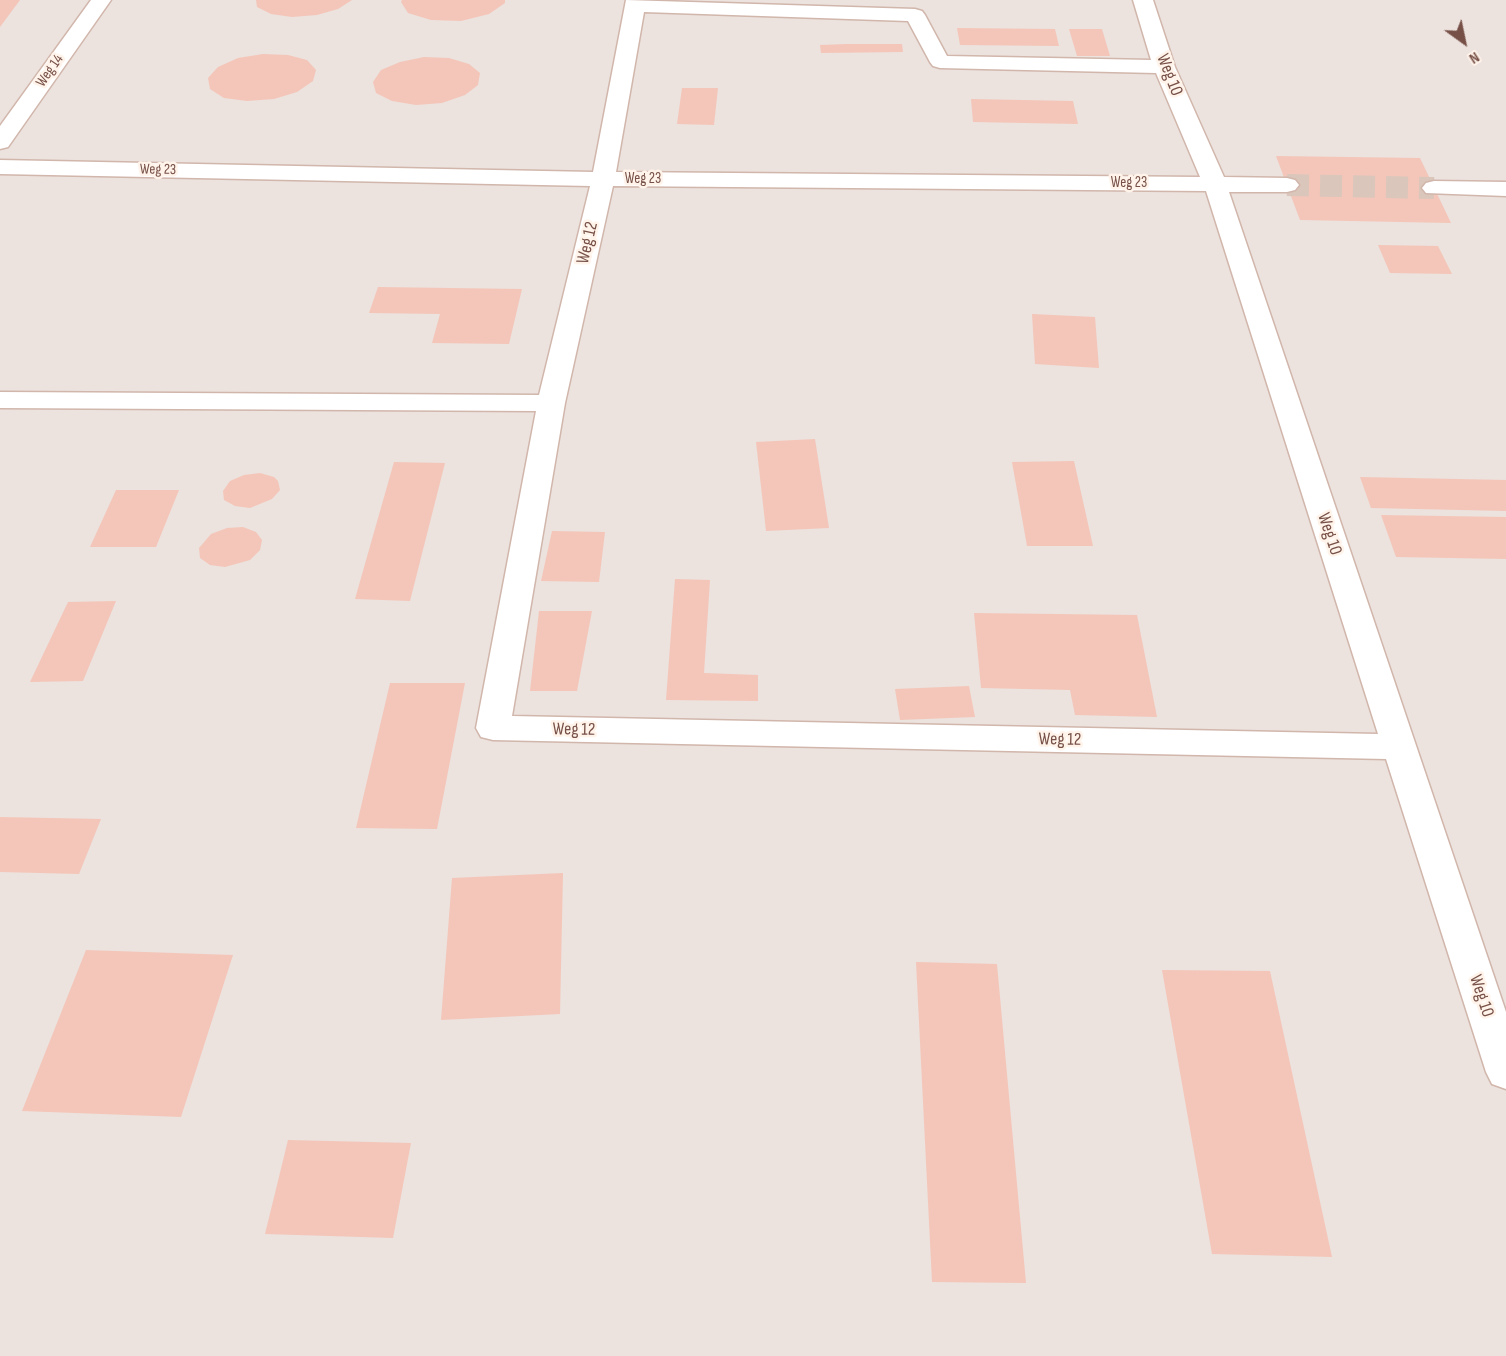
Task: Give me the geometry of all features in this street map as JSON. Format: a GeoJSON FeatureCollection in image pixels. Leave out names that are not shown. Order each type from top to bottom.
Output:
{"type":"FeatureCollection","features":[{"type":"Feature","properties":{"kind":"lane","name":"Weg 14"},"geometry":{"type":"LineString","coordinates":[[0,142],[101,0]]}},
{"type":"Feature","properties":{"kind":"lane","name":"Weg 10"},"geometry":{"type":"LineString","coordinates":[[1143,0],[1164,67],[1215,184],[1506,1072]]}},
{"type":"Feature","properties":{"kind":"lane"},"geometry":{"type":"LineString","coordinates":[[635,3],[915,15],[940,62],[1164,67]]}},
{"type":"Feature","properties":{"kind":"lane","name":"Weg 12"},"geometry":{"type":"LineString","coordinates":[[635,3],[603,179],[551,403],[493,728],[1398,747]]}},
{"type":"Feature","properties":{"kind":"lane","name":"Weg 23"},"geometry":{"type":"LineString","coordinates":[[0,168],[603,179],[1287,185]]}},
{"type":"Feature","properties":{"kind":"lane"},"geometry":{"type":"LineString","coordinates":[[1434,188],[1506,189]]}},
{"type":"Feature","properties":{"kind":"lane"},"geometry":{"type":"LineString","coordinates":[[0,399],[551,403]]}},
{"type":"Feature","properties":{"kind":"shaded area"},"geometry":{"type":"Polygon","coordinates":[[[0,0],[1506,0],[1506,1356],[0,1356],[0,0]]]}},
{"type":"Feature","properties":{"kind":"building"},"geometry":{"type":"Polygon","coordinates":[[[0,0],[20,0],[0,27],[0,0]]]}},
{"type":"Feature","properties":{"kind":"building"},"geometry":{"type":"Polygon","coordinates":[[[256,0],[352,0],[338,9],[317,15],[292,17],[271,14],[257,7],[256,0]]]}},
{"type":"Feature","properties":{"kind":"building"},"geometry":{"type":"Polygon","coordinates":[[[402,0],[505,0],[505,3],[489,14],[461,21],[431,20],[408,13],[402,0]]]}},
{"type":"Feature","properties":{"kind":"building"},"geometry":{"type":"Polygon","coordinates":[[[957,28],[1055,29],[1059,46],[960,45],[957,28]]]}},
{"type":"Feature","properties":{"kind":"building"},"geometry":{"type":"Polygon","coordinates":[[[1069,29],[1102,29],[1110,56],[1077,56],[1069,29]]]}},
{"type":"Feature","properties":{"kind":"building"},"geometry":{"type":"Polygon","coordinates":[[[902,44],[903,52],[821,53],[820,45],[902,44]]]}},
{"type":"Feature","properties":{"kind":"building"},"geometry":{"type":"Polygon","coordinates":[[[263,54],[288,55],[307,60],[316,70],[313,81],[297,92],[274,99],[247,101],[224,98],[210,89],[208,78],[218,67],[238,58],[263,54]]]}},
{"type":"Feature","properties":{"kind":"building"},"geometry":{"type":"Polygon","coordinates":[[[424,57],[449,58],[469,64],[480,73],[478,85],[465,95],[442,103],[416,105],[392,101],[376,93],[373,82],[381,70],[400,62],[424,57]]]}},
{"type":"Feature","properties":{"kind":"building"},"geometry":{"type":"Polygon","coordinates":[[[682,88],[718,88],[714,125],[677,124],[682,88]]]}},
{"type":"Feature","properties":{"kind":"building"},"geometry":{"type":"Polygon","coordinates":[[[971,99],[1073,101],[1078,124],[973,122],[971,99]]]}},
{"type":"Feature","properties":{"kind":"building"},"geometry":{"type":"Polygon","coordinates":[[[1276,156],[1420,158],[1451,223],[1300,220],[1276,156]]]}},
{"type":"Feature","properties":{"kind":"building"},"geometry":{"type":"Polygon","coordinates":[[[1378,245],[1438,246],[1452,274],[1390,273],[1378,245]]]}},
{"type":"Feature","properties":{"kind":"building"},"geometry":{"type":"Polygon","coordinates":[[[378,287],[522,289],[509,344],[432,343],[440,314],[369,313],[378,287]]]}},
{"type":"Feature","properties":{"kind":"building"},"geometry":{"type":"Polygon","coordinates":[[[1032,314],[1095,317],[1099,368],[1035,364],[1032,314]]]}},
{"type":"Feature","properties":{"kind":"building"},"geometry":{"type":"Polygon","coordinates":[[[815,439],[829,528],[766,531],[756,442],[815,439]]]}},
{"type":"Feature","properties":{"kind":"building"},"geometry":{"type":"Polygon","coordinates":[[[1074,461],[1093,546],[1027,546],[1012,462],[1074,461]]]}},
{"type":"Feature","properties":{"kind":"building"},"geometry":{"type":"Polygon","coordinates":[[[394,462],[445,463],[410,601],[355,599],[394,462]]]}},
{"type":"Feature","properties":{"kind":"building"},"geometry":{"type":"Polygon","coordinates":[[[260,473],[274,477],[278,481],[280,490],[272,499],[250,508],[235,506],[224,500],[223,491],[230,481],[244,475],[260,473]]]}},
{"type":"Feature","properties":{"kind":"building"},"geometry":{"type":"Polygon","coordinates":[[[1360,477],[1506,480],[1506,511],[1371,508],[1360,477]]]}},
{"type":"Feature","properties":{"kind":"building"},"geometry":{"type":"Polygon","coordinates":[[[116,490],[179,490],[156,547],[90,547],[116,490]]]}},
{"type":"Feature","properties":{"kind":"building"},"geometry":{"type":"Polygon","coordinates":[[[1381,515],[1506,517],[1506,559],[1396,557],[1381,515]]]}},
{"type":"Feature","properties":{"kind":"building"},"geometry":{"type":"Polygon","coordinates":[[[243,527],[256,532],[262,540],[260,550],[250,560],[225,567],[210,565],[200,558],[199,548],[211,534],[227,528],[243,527]]]}},
{"type":"Feature","properties":{"kind":"building"},"geometry":{"type":"Polygon","coordinates":[[[552,531],[605,532],[599,582],[541,581],[552,531]]]}},
{"type":"Feature","properties":{"kind":"building"},"geometry":{"type":"Polygon","coordinates":[[[675,579],[710,580],[704,673],[758,675],[758,701],[666,700],[675,579]]]}},
{"type":"Feature","properties":{"kind":"building"},"geometry":{"type":"Polygon","coordinates":[[[116,601],[83,681],[30,682],[68,602],[116,601]]]}},
{"type":"Feature","properties":{"kind":"building"},"geometry":{"type":"Polygon","coordinates":[[[539,611],[592,611],[577,691],[530,691],[539,611]]]}},
{"type":"Feature","properties":{"kind":"building"},"geometry":{"type":"Polygon","coordinates":[[[974,613],[1137,615],[1157,717],[1075,715],[1070,690],[981,688],[974,613]]]}},
{"type":"Feature","properties":{"kind":"building"},"geometry":{"type":"Polygon","coordinates":[[[390,683],[465,683],[437,829],[356,828],[390,683]]]}},
{"type":"Feature","properties":{"kind":"building"},"geometry":{"type":"Polygon","coordinates":[[[969,686],[975,717],[900,720],[895,689],[969,686]]]}},
{"type":"Feature","properties":{"kind":"building"},"geometry":{"type":"Polygon","coordinates":[[[0,817],[101,819],[79,874],[0,872],[0,817]]]}},
{"type":"Feature","properties":{"kind":"building"},"geometry":{"type":"Polygon","coordinates":[[[563,873],[560,1014],[441,1020],[452,878],[563,873]]]}},
{"type":"Feature","properties":{"kind":"building"},"geometry":{"type":"Polygon","coordinates":[[[86,950],[233,955],[181,1117],[22,1111],[86,950]]]}},
{"type":"Feature","properties":{"kind":"building"},"geometry":{"type":"Polygon","coordinates":[[[916,962],[997,964],[1026,1283],[932,1282],[916,962]]]}},
{"type":"Feature","properties":{"kind":"building"},"geometry":{"type":"Polygon","coordinates":[[[1162,970],[1270,971],[1332,1257],[1212,1254],[1162,970]]]}},
{"type":"Feature","properties":{"kind":"building"},"geometry":{"type":"Polygon","coordinates":[[[288,1140],[411,1143],[393,1238],[265,1234],[288,1140]]]}},
{"type":"Feature","properties":{"kind":"tunnel"},"geometry":{"type":"LineString","coordinates":[[1287,185],[1434,188]]}}]}
